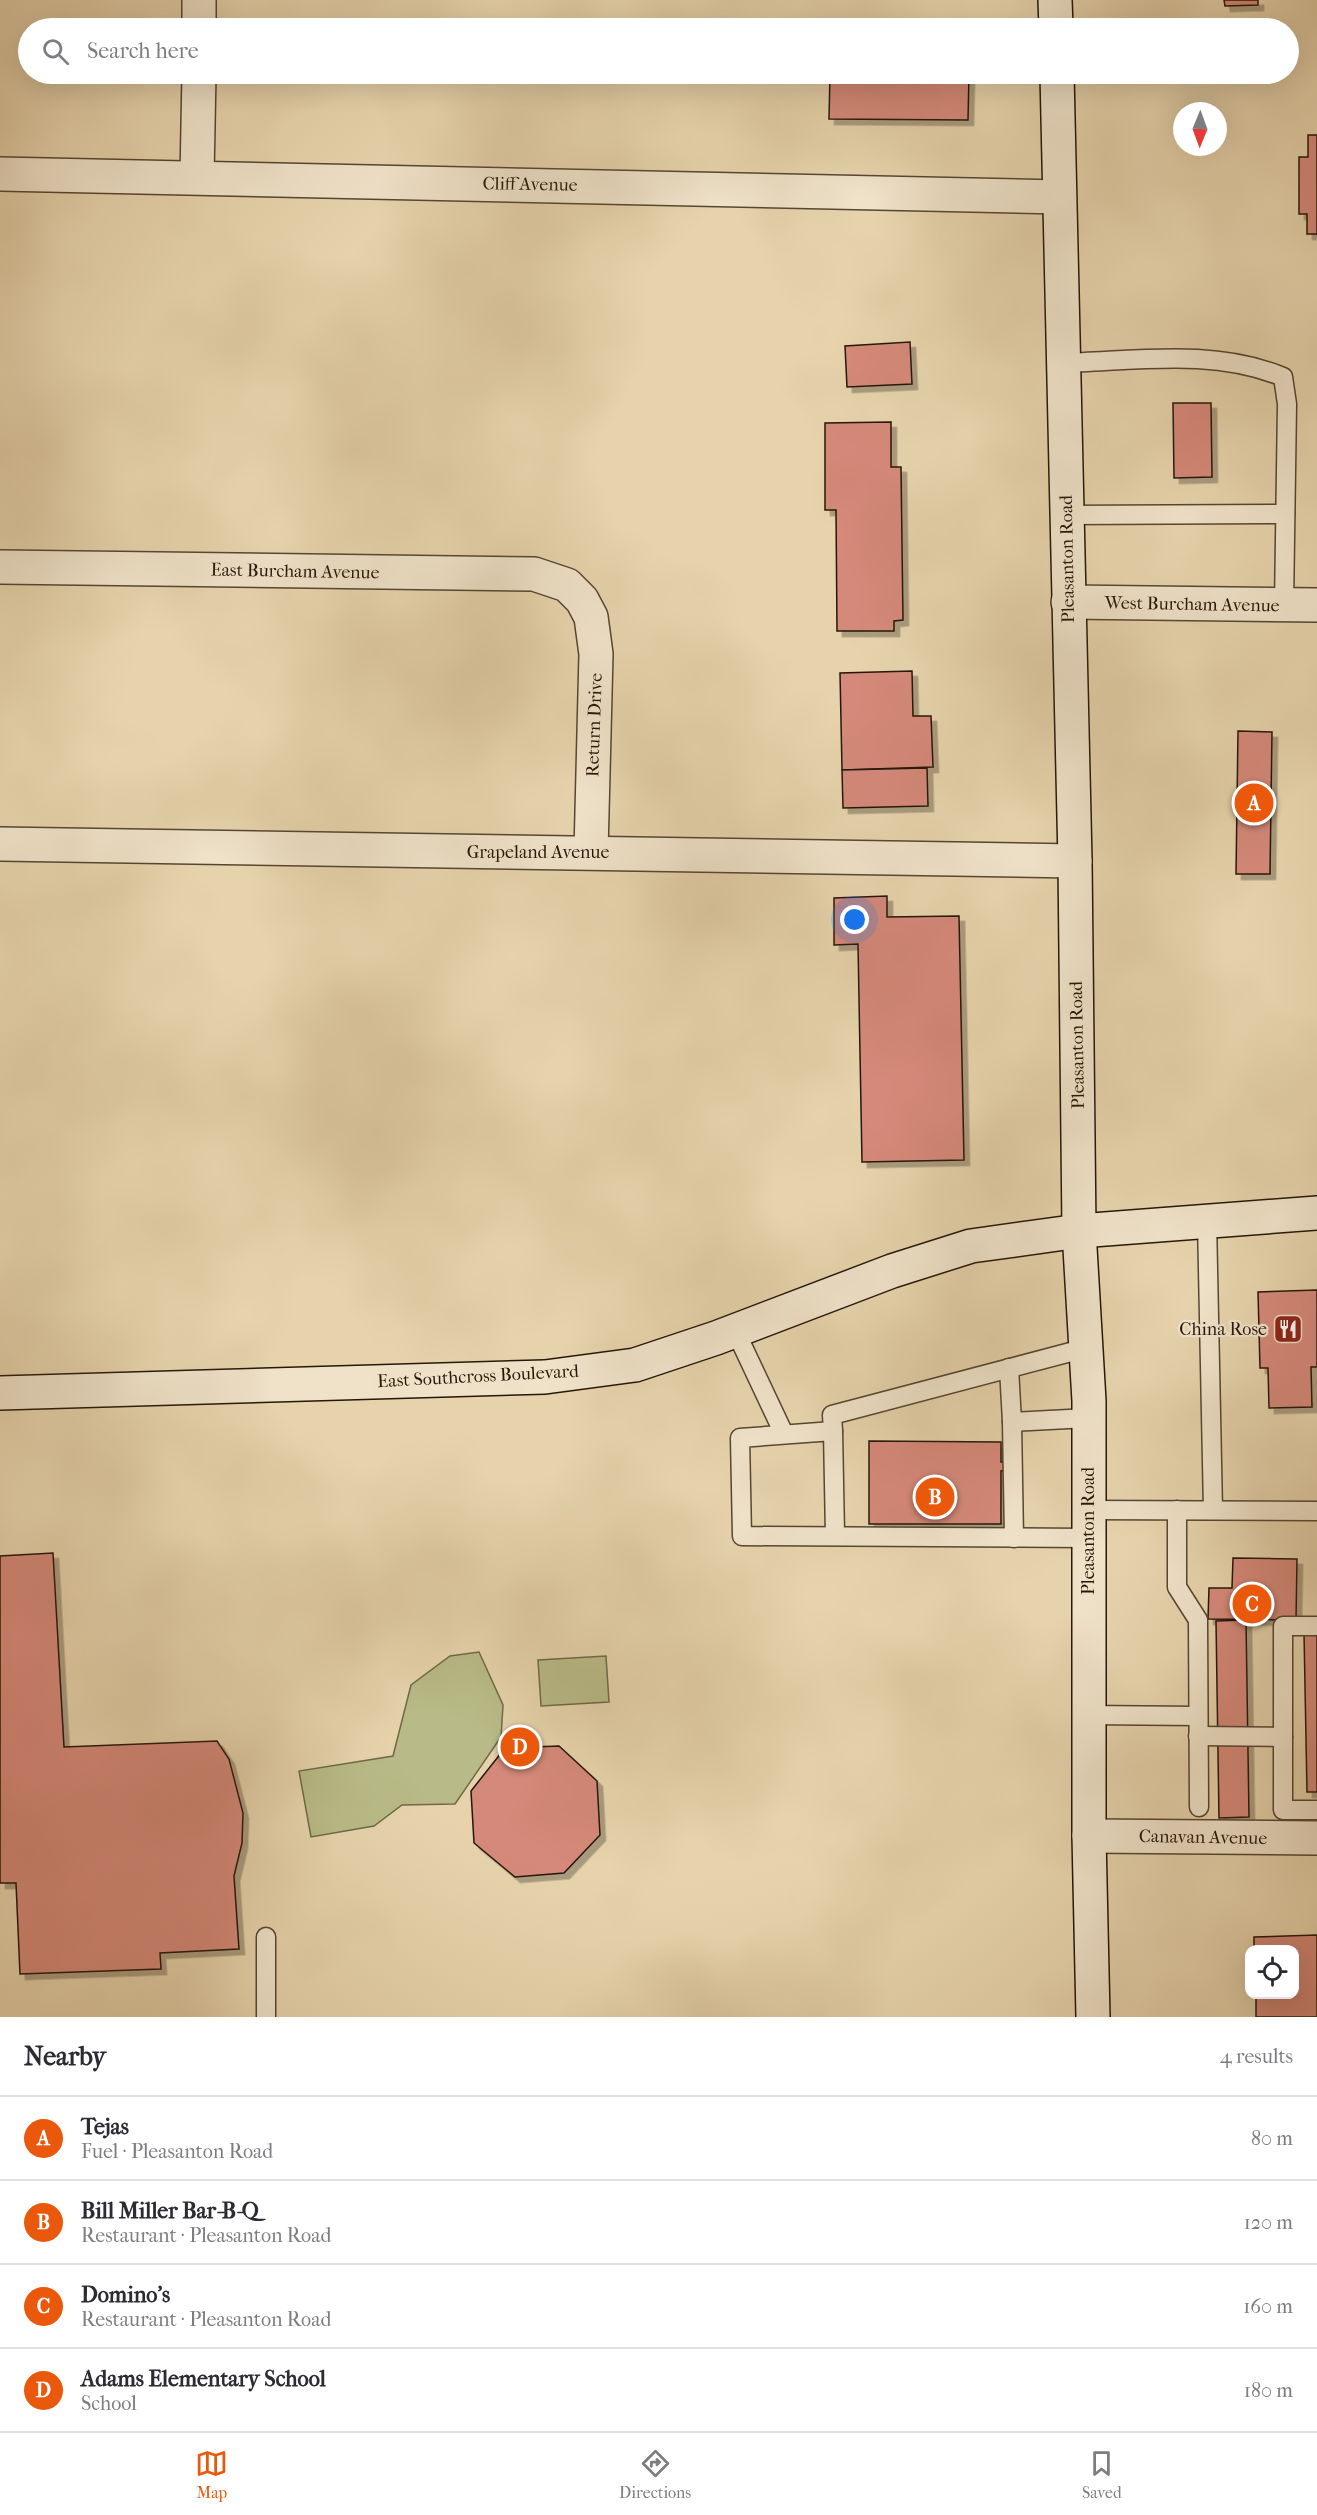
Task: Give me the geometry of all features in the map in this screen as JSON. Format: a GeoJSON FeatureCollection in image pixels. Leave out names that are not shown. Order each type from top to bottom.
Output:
{"type":"FeatureCollection","features":[{"type":"Feature","properties":{"kind":"street"},"geometry":{"type":"LineString","coordinates":[[199,0],[199,18]]}},
{"type":"Feature","properties":{"kind":"street"},"geometry":{"type":"LineString","coordinates":[[1055,0],[1056,18]]}},
{"type":"Feature","properties":{"kind":"street"},"geometry":{"type":"LineString","coordinates":[[198,177],[199,84]]}},
{"type":"Feature","properties":{"kind":"street","name":"Pleasanton Road"},"geometry":{"type":"LineString","coordinates":[[1057,84],[1075,861],[1079,1231],[1088,1418],[1089,1836],[1093,2017]]}},
{"type":"Feature","properties":{"kind":"street","name":"Cliff Avenue"},"geometry":{"type":"LineString","coordinates":[[0,174],[1059,197]]}},
{"type":"Feature","properties":{"kind":"street","name":"East Burcham Avenue"},"geometry":{"type":"LineString","coordinates":[[0,567],[534,574],[567,585],[582,600]]}},
{"type":"Feature","properties":{"kind":"street","name":"Return Drive"},"geometry":{"type":"LineString","coordinates":[[582,600],[591,617],[596,654],[591,852]]}},
{"type":"Feature","properties":{"kind":"street","name":"West Burcham Avenue"},"geometry":{"type":"LineString","coordinates":[[1068,602],[1317,605]]}},
{"type":"Feature","properties":{"kind":"street","name":"Grapeland Avenue"},"geometry":{"type":"LineString","coordinates":[[0,844],[1075,861]]}},
{"type":"Feature","properties":{"kind":"street","name":"East Southcross Boulevard"},"geometry":{"type":"LineString","coordinates":[[0,1393],[545,1377],[635,1365],[892,1271],[971,1246],[1079,1231],[1317,1213]]}},
{"type":"Feature","properties":{"kind":"street","name":"Canavan Avenue"},"geometry":{"type":"LineString","coordinates":[[1089,1836],[1317,1838]]}},
{"type":"Feature","properties":{"kind":"lane"},"geometry":{"type":"LineString","coordinates":[[1063,363],[1215,359],[1258,367],[1283,377],[1287,404],[1284,605]]}},
{"type":"Feature","properties":{"kind":"lane"},"geometry":{"type":"LineString","coordinates":[[1066,515],[1285,514]]}},
{"type":"Feature","properties":{"kind":"lane"},"geometry":{"type":"LineString","coordinates":[[1207,1221],[1213,1510]]}},
{"type":"Feature","properties":{"kind":"lane"},"geometry":{"type":"LineString","coordinates":[[735,1330],[784,1434]]}},
{"type":"Feature","properties":{"kind":"lane"},"geometry":{"type":"LineString","coordinates":[[835,1535],[832,1415],[1086,1348]]}},
{"type":"Feature","properties":{"kind":"lane"},"geometry":{"type":"LineString","coordinates":[[1009,1368],[1014,1538]]}},
{"type":"Feature","properties":{"kind":"lane"},"geometry":{"type":"LineString","coordinates":[[1012,1422],[1088,1418]]}},
{"type":"Feature","properties":{"kind":"lane"},"geometry":{"type":"LineString","coordinates":[[833,1431],[740,1438],[742,1536],[1014,1538],[1177,1510],[1317,1511]]}},
{"type":"Feature","properties":{"kind":"lane"},"geometry":{"type":"LineString","coordinates":[[1177,1510],[1177,1587],[1198,1620],[1199,1807]]}},
{"type":"Feature","properties":{"kind":"lane"},"geometry":{"type":"LineString","coordinates":[[1317,1626],[1283,1626],[1283,1810],[1317,1810]]}},
{"type":"Feature","properties":{"kind":"lane"},"geometry":{"type":"LineString","coordinates":[[1088,1715],[1198,1716]]}},
{"type":"Feature","properties":{"kind":"lane"},"geometry":{"type":"LineString","coordinates":[[1198,1736],[1283,1737]]}},
{"type":"Feature","properties":{"kind":"lane"},"geometry":{"type":"LineString","coordinates":[[266,1936],[266,2017]]}},
{"type":"Feature","properties":{"kind":"green space"},"geometry":{"type":"Polygon","coordinates":[[[479,1652],[503,1705],[501,1737],[455,1804],[402,1805],[374,1826],[311,1837],[299,1771],[393,1756],[411,1685],[450,1656],[479,1652]]]}},
{"type":"Feature","properties":{"kind":"green space"},"geometry":{"type":"Polygon","coordinates":[[[606,1656],[609,1702],[541,1706],[538,1660],[606,1656]]]}},
{"type":"Feature","properties":{"kind":"building"},"geometry":{"type":"Polygon","coordinates":[[[1224,0],[1258,0],[1258,5],[1225,6],[1224,0]]]}},
{"type":"Feature","properties":{"kind":"building"},"geometry":{"type":"Polygon","coordinates":[[[830,84],[969,84],[968,120],[829,119],[830,84]]]}},
{"type":"Feature","properties":{"kind":"building"},"geometry":{"type":"Polygon","coordinates":[[[1308,135],[1317,135],[1317,234],[1307,234],[1307,214],[1299,214],[1299,157],[1308,157],[1308,135]]]}},
{"type":"Feature","properties":{"kind":"building"},"geometry":{"type":"Polygon","coordinates":[[[910,342],[912,384],[847,387],[845,346],[910,342]]]}},
{"type":"Feature","properties":{"kind":"building"},"geometry":{"type":"Polygon","coordinates":[[[1173,403],[1211,403],[1212,477],[1174,478],[1173,403]]]}},
{"type":"Feature","properties":{"kind":"building"},"geometry":{"type":"Polygon","coordinates":[[[891,422],[891,467],[901,467],[903,620],[894,621],[894,631],[837,631],[836,510],[825,510],[825,423],[891,422]]]}},
{"type":"Feature","properties":{"kind":"building"},"geometry":{"type":"Polygon","coordinates":[[[912,671],[913,716],[931,716],[933,767],[842,770],[840,673],[912,671]]]}},
{"type":"Feature","properties":{"kind":"building"},"geometry":{"type":"Polygon","coordinates":[[[1238,731],[1272,732],[1270,874],[1236,874],[1238,731]]]}},
{"type":"Feature","properties":{"kind":"building"},"geometry":{"type":"Polygon","coordinates":[[[927,768],[928,806],[843,808],[842,770],[927,768]]]}},
{"type":"Feature","properties":{"kind":"building"},"geometry":{"type":"Polygon","coordinates":[[[887,896],[887,917],[959,916],[964,1160],[862,1162],[858,944],[834,945],[834,898],[887,896]]]}},
{"type":"Feature","properties":{"kind":"building","name":"China Rose"},"geometry":{"type":"Polygon","coordinates":[[[1317,1290],[1317,1367],[1311,1367],[1312,1407],[1269,1408],[1268,1368],[1260,1368],[1258,1292],[1317,1290]]]}},
{"type":"Feature","properties":{"kind":"building"},"geometry":{"type":"Polygon","coordinates":[[[869,1441],[1001,1442],[1001,1462],[1007,1462],[1007,1470],[1001,1471],[1001,1524],[869,1524],[869,1441]]]}},
{"type":"Feature","properties":{"kind":"building"},"geometry":{"type":"Polygon","coordinates":[[[53,1553],[64,1747],[217,1741],[229,1759],[243,1813],[242,1843],[234,1876],[239,1949],[160,1953],[161,1969],[20,1974],[16,1883],[0,1883],[0,1556],[53,1553]]]}},
{"type":"Feature","properties":{"kind":"building"},"geometry":{"type":"Polygon","coordinates":[[[1233,1558],[1297,1559],[1296,1620],[1208,1619],[1209,1588],[1232,1588],[1233,1558]]]}},
{"type":"Feature","properties":{"kind":"building"},"geometry":{"type":"Polygon","coordinates":[[[1246,1620],[1249,1817],[1219,1818],[1216,1621],[1246,1620]]]}},
{"type":"Feature","properties":{"kind":"building"},"geometry":{"type":"Polygon","coordinates":[[[1317,1632],[1317,1792],[1307,1792],[1304,1633],[1317,1632]]]}},
{"type":"Feature","properties":{"kind":"building"},"geometry":{"type":"Polygon","coordinates":[[[559,1746],[597,1781],[600,1835],[564,1873],[515,1877],[474,1843],[471,1791],[505,1748],[559,1746]]]}},
{"type":"Feature","properties":{"kind":"building"},"geometry":{"type":"Polygon","coordinates":[[[1317,1935],[1317,2017],[1256,2017],[1256,1999],[1299,1999],[1299,1945],[1254,1945],[1254,1937],[1317,1935]]]}},
{"type":"Feature","properties":{"kind":"place","name":"Tejas"},"geometry":{"type":"Point","coordinates":[1254,803]}},
{"type":"Feature","properties":{"kind":"place","name":"China Rose"},"geometry":{"type":"Point","coordinates":[1288,1329]}},
{"type":"Feature","properties":{"kind":"place","name":"Bill Miller Bar-B-Q"},"geometry":{"type":"Point","coordinates":[935,1497]}},
{"type":"Feature","properties":{"kind":"place","name":"Domino's"},"geometry":{"type":"Point","coordinates":[1252,1604]}},
{"type":"Feature","properties":{"kind":"place","name":"Adams Elementary School"},"geometry":{"type":"Point","coordinates":[520,1747]}}]}
